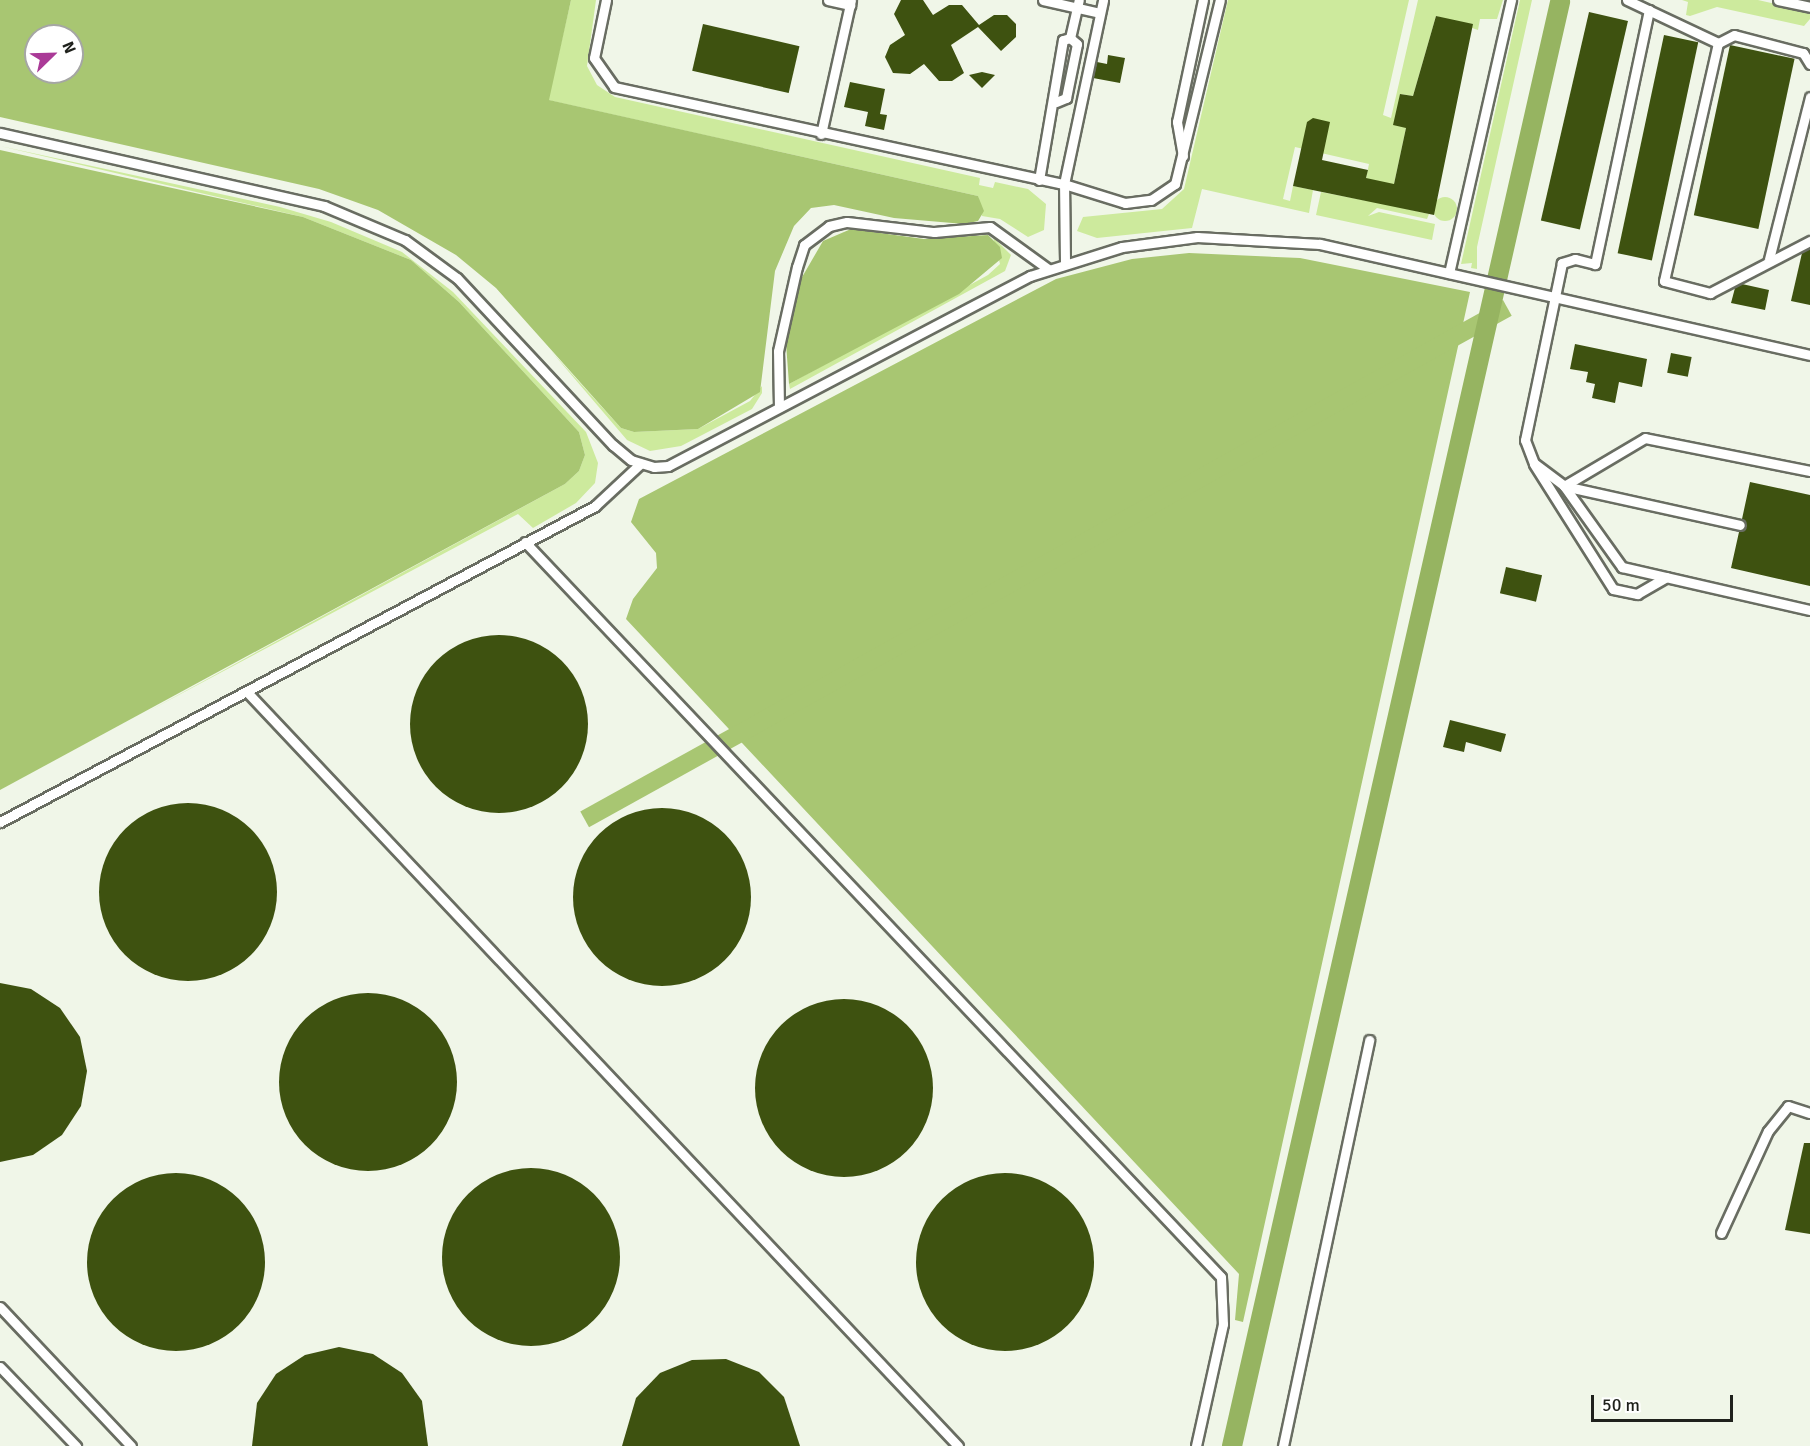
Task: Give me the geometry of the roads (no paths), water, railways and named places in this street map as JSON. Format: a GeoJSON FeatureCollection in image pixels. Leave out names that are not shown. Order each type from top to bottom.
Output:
{"type":"FeatureCollection","features":[{"type":"Feature","properties":{"kind":"lane"},"geometry":{"type":"LineString","coordinates":[[606,0],[594,58],[614,87],[821,134],[1064,184],[1097,198],[1151,200],[1175,184],[1184,162],[1220,0]]}},
{"type":"Feature","properties":{"kind":"lane"},"geometry":{"type":"LineString","coordinates":[[821,134],[851,2],[828,0]]}},
{"type":"Feature","properties":{"kind":"lane"},"geometry":{"type":"LineString","coordinates":[[1043,0],[1078,4],[1100,13]]}},
{"type":"Feature","properties":{"kind":"lane"},"geometry":{"type":"LineString","coordinates":[[1065,262],[1064,184],[1103,0]]}},
{"type":"Feature","properties":{"kind":"lane"},"geometry":{"type":"LineString","coordinates":[[1184,162],[1177,122],[1203,0]]}},
{"type":"Feature","properties":{"kind":"lane"},"geometry":{"type":"LineString","coordinates":[[1449,273],[1511,0]]}},
{"type":"Feature","properties":{"kind":"lane"},"geometry":{"type":"LineString","coordinates":[[1627,0],[1718,43]]}},
{"type":"Feature","properties":{"kind":"lane"},"geometry":{"type":"LineString","coordinates":[[1778,0],[1810,7]]}},
{"type":"Feature","properties":{"kind":"lane"},"geometry":{"type":"LineString","coordinates":[[1070,38],[1078,4]]}},
{"type":"Feature","properties":{"kind":"lane"},"geometry":{"type":"LineString","coordinates":[[1648,10],[1595,264],[1570,259],[1563,263],[1525,435],[1534,463],[1613,590],[1637,594],[1666,577]]}},
{"type":"Feature","properties":{"kind":"lane"},"geometry":{"type":"LineString","coordinates":[[1718,43],[1734,35],[1803,53],[1810,64]]}},
{"type":"Feature","properties":{"kind":"lane"},"geometry":{"type":"LineString","coordinates":[[1039,180],[1056,102],[1051,95],[1060,51],[1063,40],[1070,38]]}},
{"type":"Feature","properties":{"kind":"lane"},"geometry":{"type":"LineString","coordinates":[[1056,102],[1066,98],[1077,44],[1070,38]]}},
{"type":"Feature","properties":{"kind":"lane"},"geometry":{"type":"LineString","coordinates":[[1718,43],[1664,281],[1710,292],[1769,259],[1810,241]]}},
{"type":"Feature","properties":{"kind":"lane"},"geometry":{"type":"LineString","coordinates":[[1769,259],[1810,97]]}},
{"type":"Feature","properties":{"kind":"lane"},"geometry":{"type":"LineString","coordinates":[[0,133],[324,206],[405,240],[457,278],[612,445],[640,464],[668,466],[1065,262],[1122,248],[1232,235],[1320,244],[1810,355]]}},
{"type":"Feature","properties":{"kind":"lane"},"geometry":{"type":"LineString","coordinates":[[779,407],[778,351],[797,267],[804,245],[829,226],[847,222],[934,232],[990,227],[1048,269]]}},
{"type":"Feature","properties":{"kind":"lane"},"geometry":{"type":"LineString","coordinates":[[1564,486],[1645,438],[1810,471]]}},
{"type":"Feature","properties":{"kind":"lane"},"geometry":{"type":"LineString","coordinates":[[1534,463],[1564,486],[1614,562],[1666,577],[1810,610]]}},
{"type":"Feature","properties":{"kind":"lane"},"geometry":{"type":"LineString","coordinates":[[0,822],[248,693],[595,506],[640,464]]}},
{"type":"Feature","properties":{"kind":"lane"},"geometry":{"type":"LineString","coordinates":[[1564,486],[1740,525]]}},
{"type":"Feature","properties":{"kind":"lane"},"geometry":{"type":"LineString","coordinates":[[525,542],[1221,1277],[1223,1324],[1196,1446]]}},
{"type":"Feature","properties":{"kind":"lane"},"geometry":{"type":"LineString","coordinates":[[248,693],[958,1446]]}},
{"type":"Feature","properties":{"kind":"lane"},"geometry":{"type":"LineString","coordinates":[[1283,1446],[1369,1040]]}},
{"type":"Feature","properties":{"kind":"lane"},"geometry":{"type":"LineString","coordinates":[[1721,1233],[1772,1126],[1788,1106],[1810,1113]]}},
{"type":"Feature","properties":{"kind":"lane"},"geometry":{"type":"LineString","coordinates":[[0,1307],[131,1446]]}},
{"type":"Feature","properties":{"kind":"lane"},"geometry":{"type":"LineString","coordinates":[[0,1367],[76,1446]]}},
{"type":"Feature","properties":{"kind":"waterway"},"geometry":{"type":"LineString","coordinates":[[1232,1446],[1560,2]]}}]}
